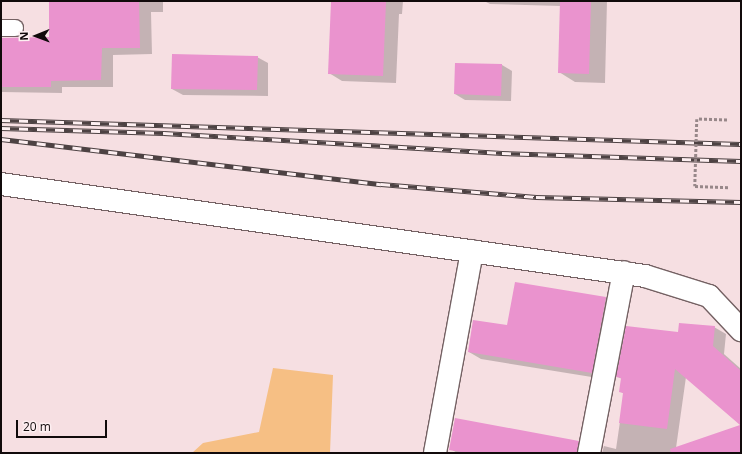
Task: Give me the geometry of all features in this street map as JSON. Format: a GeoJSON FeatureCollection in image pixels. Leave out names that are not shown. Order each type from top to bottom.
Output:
{"type":"FeatureCollection","features":[{"type":"Feature","properties":{"kind":"street"},"geometry":{"type":"LineString","coordinates":[[1,184],[339,230],[472,252],[645,276],[710,296],[741,330]]}},
{"type":"Feature","properties":{"kind":"street"},"geometry":{"type":"LineString","coordinates":[[435,453],[472,252]]}},
{"type":"Feature","properties":{"kind":"street"},"geometry":{"type":"LineString","coordinates":[[589,453],[624,272]]}},
{"type":"Feature","properties":{"kind":"path"},"geometry":{"type":"LineString","coordinates":[[727,120],[697,119],[695,186],[729,187]]}},
{"type":"Feature","properties":{"kind":"shaded area"},"geometry":{"type":"Polygon","coordinates":[[[273,368],[333,375],[330,453],[192,453],[203,443],[259,432],[273,368]]]}},
{"type":"Feature","properties":{"kind":"building"},"geometry":{"type":"Polygon","coordinates":[[[49,1],[139,1],[140,48],[102,48],[101,80],[51,81],[51,87],[1,87],[1,38],[49,37],[49,1]]]}},
{"type":"Feature","properties":{"kind":"building"},"geometry":{"type":"Polygon","coordinates":[[[331,1],[386,1],[383,76],[328,74],[331,1]]]}},
{"type":"Feature","properties":{"kind":"building"},"geometry":{"type":"Polygon","coordinates":[[[560,1],[591,1],[589,74],[558,73],[560,1]]]}},
{"type":"Feature","properties":{"kind":"building"},"geometry":{"type":"Polygon","coordinates":[[[172,54],[258,56],[257,90],[171,89],[172,54]]]}},
{"type":"Feature","properties":{"kind":"building"},"geometry":{"type":"Polygon","coordinates":[[[455,63],[502,64],[501,96],[454,94],[455,63]]]}},
{"type":"Feature","properties":{"kind":"building"},"geometry":{"type":"Polygon","coordinates":[[[515,282],[606,297],[592,373],[468,352],[473,320],[507,325],[515,282]]]}},
{"type":"Feature","properties":{"kind":"building"},"geometry":{"type":"Polygon","coordinates":[[[679,323],[715,326],[713,346],[741,371],[741,453],[671,453],[670,449],[740,425],[675,369],[667,429],[619,423],[623,393],[619,392],[621,378],[616,377],[626,326],[678,332],[679,323]]]}},
{"type":"Feature","properties":{"kind":"building"},"geometry":{"type":"Polygon","coordinates":[[[455,418],[579,441],[577,453],[467,453],[449,450],[455,418]]]}},
{"type":"Feature","properties":{"kind":"railway"},"geometry":{"type":"LineString","coordinates":[[1,120],[741,144]]}},
{"type":"Feature","properties":{"kind":"railway"},"geometry":{"type":"LineString","coordinates":[[1,128],[164,133],[502,153],[741,161]]}},
{"type":"Feature","properties":{"kind":"railway"},"geometry":{"type":"LineString","coordinates":[[1,139],[381,184],[536,197],[741,202]]}}]}
